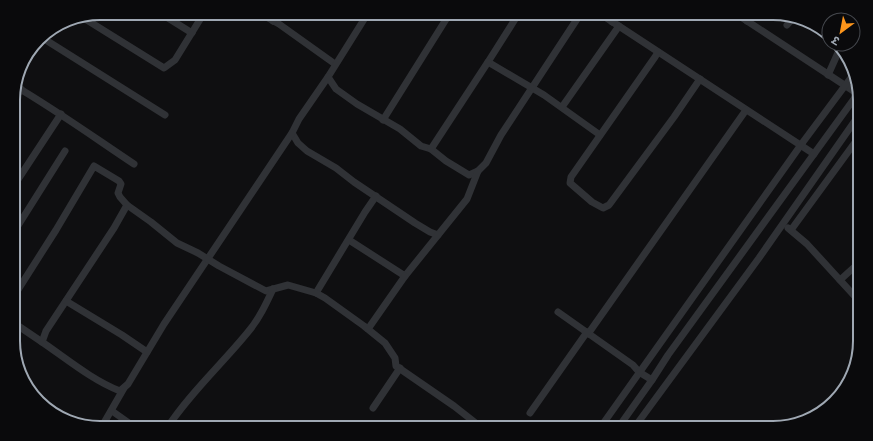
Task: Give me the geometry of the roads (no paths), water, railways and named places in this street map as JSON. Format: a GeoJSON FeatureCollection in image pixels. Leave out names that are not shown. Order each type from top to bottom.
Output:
{"type":"FeatureCollection","features":[{"type":"Feature","properties":{"kind":"street"},"geometry":{"type":"LineString","coordinates":[[171,20],[192,33]]}},
{"type":"Feature","properties":{"kind":"street"},"geometry":{"type":"LineString","coordinates":[[89,21],[164,68],[175,60],[200,20]]}},
{"type":"Feature","properties":{"kind":"street"},"geometry":{"type":"LineString","coordinates":[[106,421],[147,352],[207,259],[292,133],[299,119],[328,77],[363,20]]}},
{"type":"Feature","properties":{"kind":"street"},"geometry":{"type":"LineString","coordinates":[[383,120],[446,20]]}},
{"type":"Feature","properties":{"kind":"street"},"geometry":{"type":"LineString","coordinates":[[431,149],[515,20]]}},
{"type":"Feature","properties":{"kind":"street"},"geometry":{"type":"LineString","coordinates":[[368,329],[405,276],[467,199],[478,171],[486,163],[501,134],[576,20]]}},
{"type":"Feature","properties":{"kind":"street"},"geometry":{"type":"LineString","coordinates":[[609,20],[814,154]]}},
{"type":"Feature","properties":{"kind":"street"},"geometry":{"type":"LineString","coordinates":[[273,21],[335,64]]}},
{"type":"Feature","properties":{"kind":"street"},"geometry":{"type":"LineString","coordinates":[[747,21],[852,89]]}},
{"type":"Feature","properties":{"kind":"street"},"geometry":{"type":"LineString","coordinates":[[562,108],[619,26]]}},
{"type":"Feature","properties":{"kind":"street"},"geometry":{"type":"LineString","coordinates":[[46,40],[166,115]]}},
{"type":"Feature","properties":{"kind":"street"},"geometry":{"type":"LineString","coordinates":[[658,52],[571,177],[570,183],[592,202],[603,208],[609,205],[700,79]]}},
{"type":"Feature","properties":{"kind":"street"},"geometry":{"type":"LineString","coordinates":[[828,75],[838,53]]}},
{"type":"Feature","properties":{"kind":"street"},"geometry":{"type":"LineString","coordinates":[[488,62],[544,95],[600,135]]}},
{"type":"Feature","properties":{"kind":"street"},"geometry":{"type":"LineString","coordinates":[[328,77],[336,89],[357,104],[400,129],[422,146],[431,149],[446,161],[469,174],[478,171]]}},
{"type":"Feature","properties":{"kind":"street"},"geometry":{"type":"LineString","coordinates":[[605,421],[800,145],[850,79]]}},
{"type":"Feature","properties":{"kind":"street"},"geometry":{"type":"LineString","coordinates":[[21,90],[61,114],[134,164]]}},
{"type":"Feature","properties":{"kind":"street"},"geometry":{"type":"LineString","coordinates":[[623,421],[652,380],[668,354],[853,101]]}},
{"type":"Feature","properties":{"kind":"street"},"geometry":{"type":"LineString","coordinates":[[530,413],[746,110]]}},
{"type":"Feature","properties":{"kind":"street"},"geometry":{"type":"LineString","coordinates":[[20,176],[61,114]]}},
{"type":"Feature","properties":{"kind":"street"},"geometry":{"type":"LineString","coordinates":[[639,421],[783,224],[853,124]]}},
{"type":"Feature","properties":{"kind":"street"},"geometry":{"type":"LineString","coordinates":[[292,133],[298,143],[307,151],[336,168],[354,182],[425,229],[438,234]]}},
{"type":"Feature","properties":{"kind":"street"},"geometry":{"type":"LineString","coordinates":[[791,230],[853,145]]}},
{"type":"Feature","properties":{"kind":"street"},"geometry":{"type":"LineString","coordinates":[[20,222],[65,151]]}},
{"type":"Feature","properties":{"kind":"street"},"geometry":{"type":"LineString","coordinates":[[20,287],[94,166],[119,181],[120,184],[118,193],[127,205],[151,222],[177,244],[266,291],[288,285],[316,293],[346,312],[385,344],[394,358],[396,366],[454,406],[472,421]]}},
{"type":"Feature","properties":{"kind":"street"},"geometry":{"type":"LineString","coordinates":[[316,293],[376,196]]}},
{"type":"Feature","properties":{"kind":"street"},"geometry":{"type":"LineString","coordinates":[[42,342],[46,331],[114,228],[127,205]]}},
{"type":"Feature","properties":{"kind":"street"},"geometry":{"type":"LineString","coordinates":[[783,224],[807,244],[853,294]]}},
{"type":"Feature","properties":{"kind":"street"},"geometry":{"type":"LineString","coordinates":[[349,240],[405,276]]}},
{"type":"Feature","properties":{"kind":"street"},"geometry":{"type":"LineString","coordinates":[[840,280],[853,268]]}},
{"type":"Feature","properties":{"kind":"street"},"geometry":{"type":"LineString","coordinates":[[173,421],[249,331],[259,317],[273,289]]}},
{"type":"Feature","properties":{"kind":"street"},"geometry":{"type":"LineString","coordinates":[[66,301],[147,352]]}},
{"type":"Feature","properties":{"kind":"street"},"geometry":{"type":"LineString","coordinates":[[558,312],[652,380]]}},
{"type":"Feature","properties":{"kind":"street"},"geometry":{"type":"LineString","coordinates":[[20,327],[110,387],[120,391],[126,386]]}},
{"type":"Feature","properties":{"kind":"street"},"geometry":{"type":"LineString","coordinates":[[373,408],[400,368]]}},
{"type":"Feature","properties":{"kind":"street"},"geometry":{"type":"LineString","coordinates":[[112,411],[126,421]]}}]}
